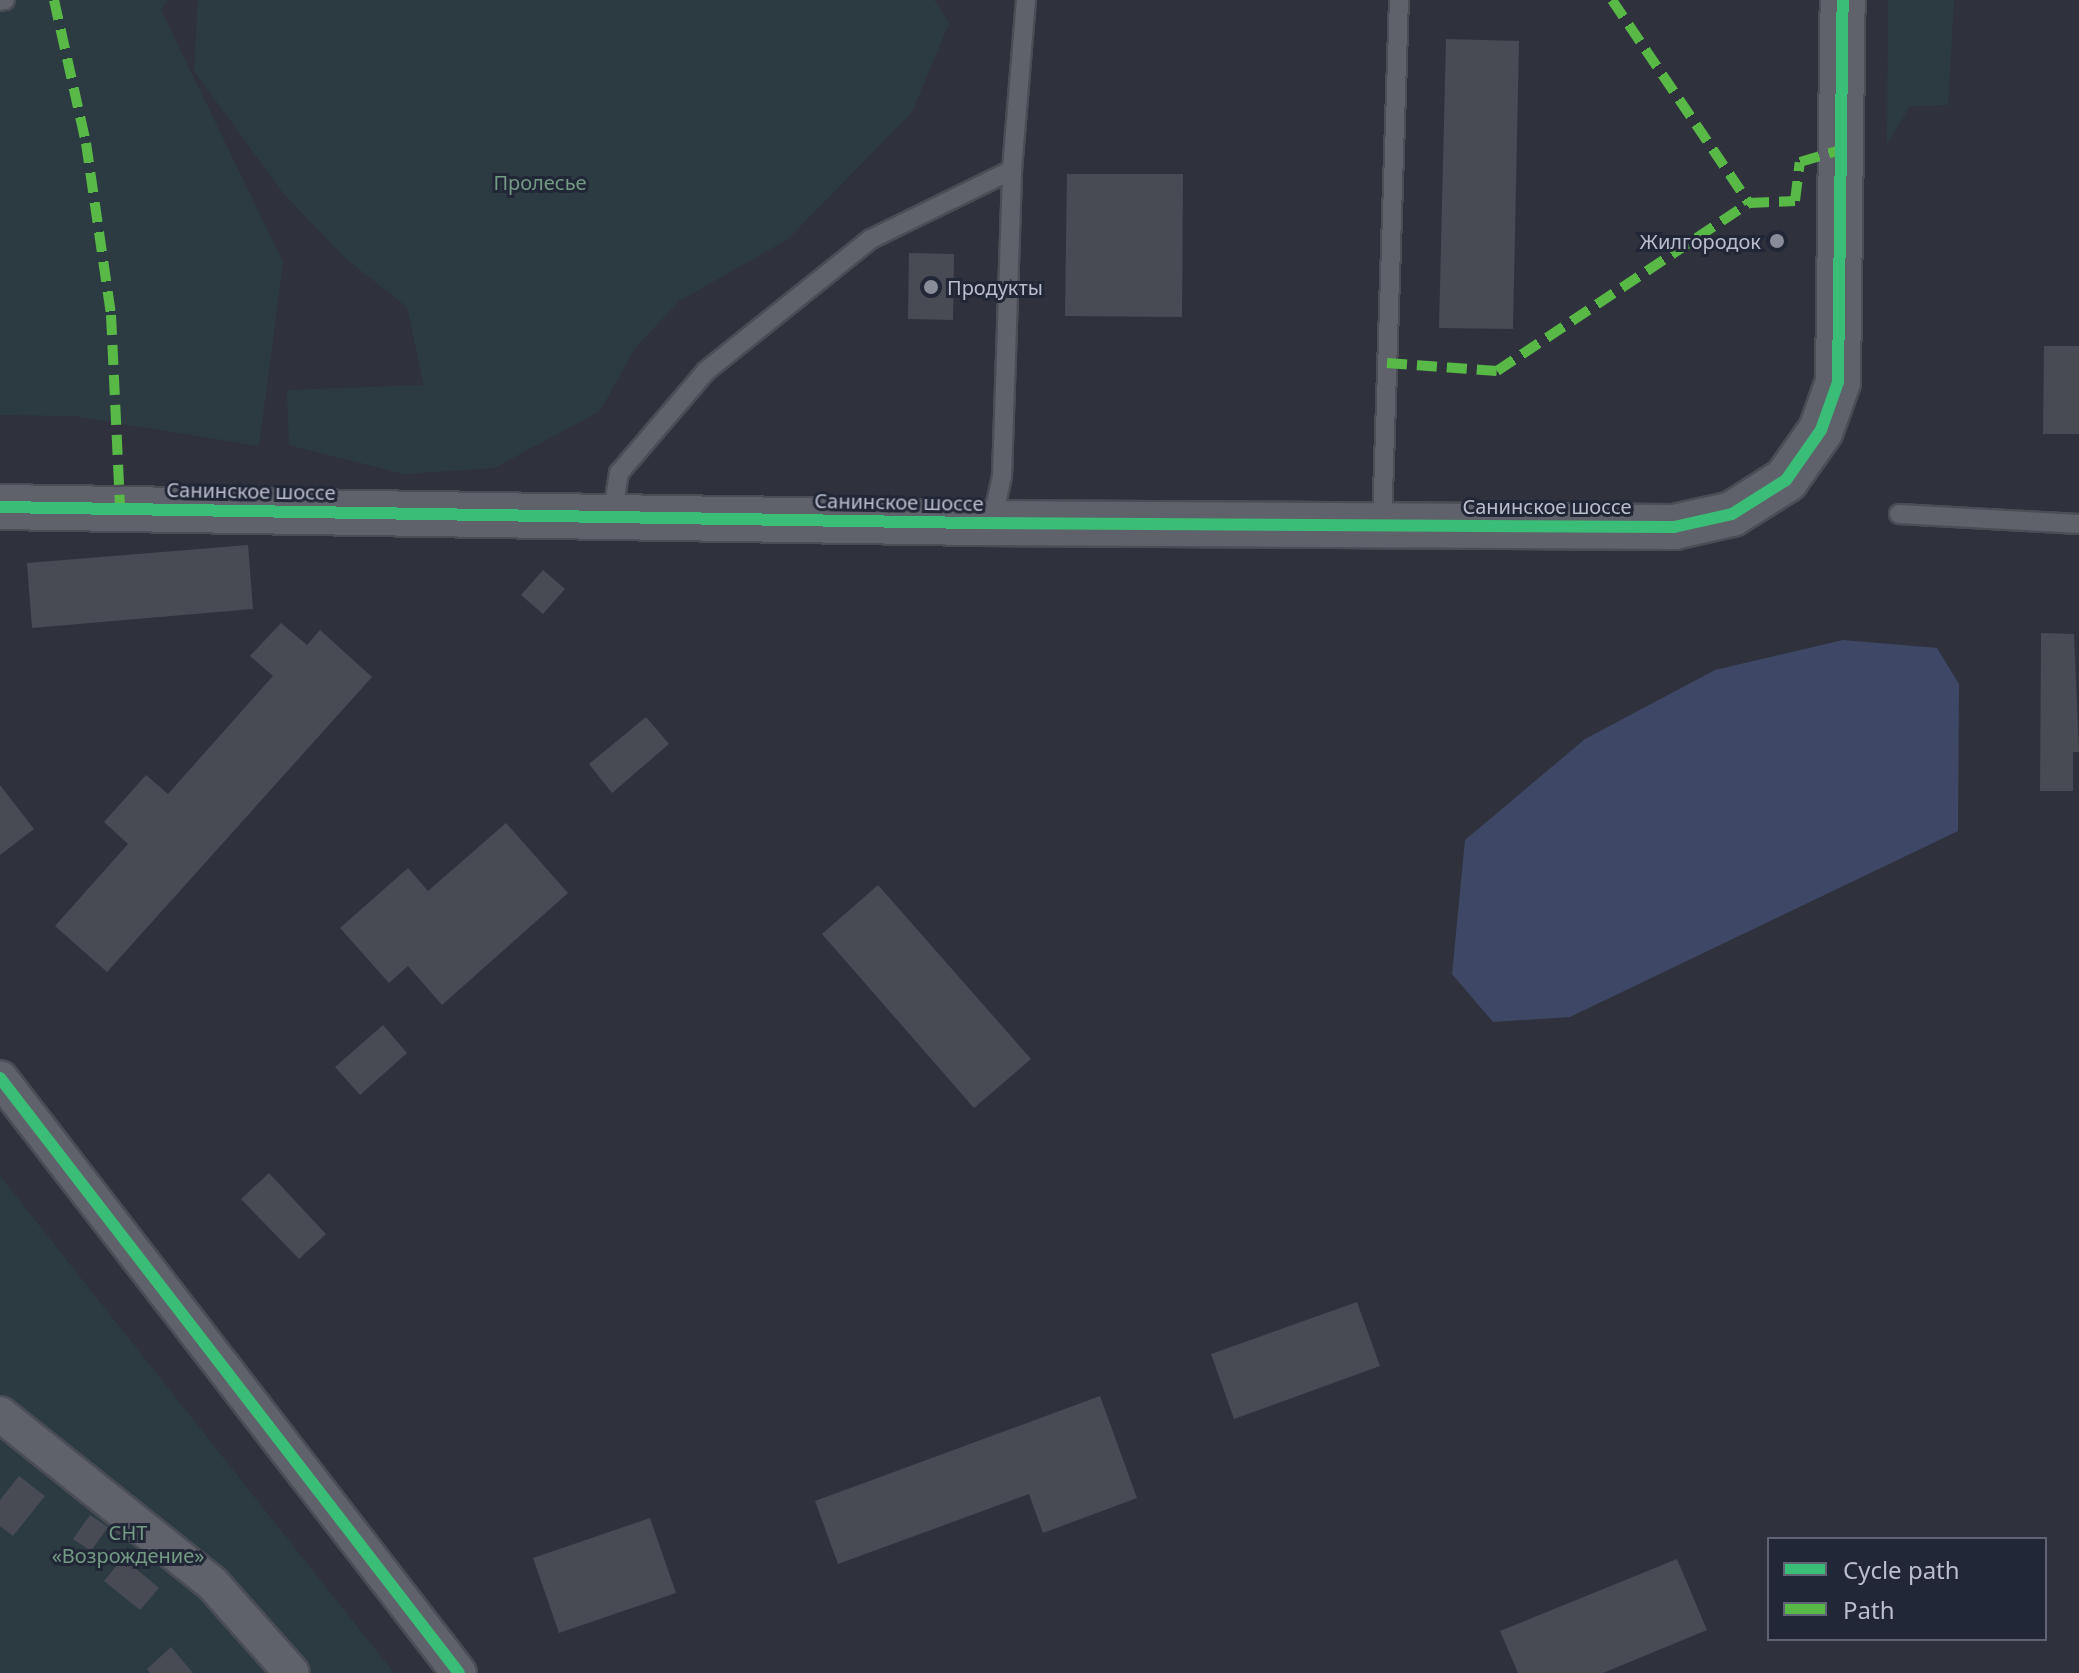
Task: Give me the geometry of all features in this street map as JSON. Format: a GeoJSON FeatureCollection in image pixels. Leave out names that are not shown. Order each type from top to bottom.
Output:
{"type":"FeatureCollection","features":[{"type":"Feature","properties":{"kind":"street","name":"Санинское шоссе"},"geometry":{"type":"LineString","coordinates":[[0,507],[992,523],[1674,527],[1732,514],[1786,480],[1821,430],[1838,382],[1843,0]]}},
{"type":"Feature","properties":{"kind":"street"},"geometry":{"type":"LineString","coordinates":[[0,1078],[459,1673]]}},
{"type":"Feature","properties":{"kind":"street"},"geometry":{"type":"LineString","coordinates":[[0,1414],[212,1583],[292,1673]]}},
{"type":"Feature","properties":{"kind":"lane"},"geometry":{"type":"LineString","coordinates":[[992,523],[1002,476],[1012,170],[1026,0]]}},
{"type":"Feature","properties":{"kind":"lane"},"geometry":{"type":"LineString","coordinates":[[1382,525],[1399,0]]}},
{"type":"Feature","properties":{"kind":"lane"},"geometry":{"type":"LineString","coordinates":[[612,518],[619,473],[706,371],[871,239],[1012,170]]}},
{"type":"Feature","properties":{"kind":"lane"},"geometry":{"type":"LineString","coordinates":[[1899,514],[2079,524]]}},
{"type":"Feature","properties":{"kind":"green space"},"geometry":{"type":"Polygon","coordinates":[[[0,0],[168,0],[161,10],[283,262],[259,446],[74,416],[0,415],[0,0]]]}},
{"type":"Feature","properties":{"kind":"green space","name":"Пролесье"},"geometry":{"type":"Polygon","coordinates":[[[198,0],[934,0],[949,23],[912,112],[788,239],[679,301],[635,348],[600,411],[494,468],[404,474],[289,445],[287,390],[424,385],[407,307],[345,258],[284,194],[194,71],[198,0]]]}},
{"type":"Feature","properties":{"kind":"green space"},"geometry":{"type":"Polygon","coordinates":[[[1888,0],[1954,0],[1948,105],[1910,106],[1887,144],[1888,0]]]}},
{"type":"Feature","properties":{"kind":"green space","name":"СНТ «Возрождение»"},"geometry":{"type":"Polygon","coordinates":[[[0,1176],[394,1673],[0,1673],[0,1176]]]}},
{"type":"Feature","properties":{"kind":"water"},"geometry":{"type":"Polygon","coordinates":[[[1843,640],[1937,648],[1959,684],[1958,831],[1570,1017],[1493,1022],[1452,974],[1465,840],[1585,739],[1715,670],[1843,640]]]}},
{"type":"Feature","properties":{"kind":"building"},"geometry":{"type":"Polygon","coordinates":[[[1446,39],[1519,41],[1513,329],[1439,328],[1446,39]]]}},
{"type":"Feature","properties":{"kind":"building"},"geometry":{"type":"Polygon","coordinates":[[[1067,174],[1183,174],[1182,317],[1065,316],[1067,174]]]}},
{"type":"Feature","properties":{"kind":"building","name":"Продукты"},"geometry":{"type":"Polygon","coordinates":[[[909,253],[954,254],[953,320],[908,319],[909,253]]]}},
{"type":"Feature","properties":{"kind":"building"},"geometry":{"type":"Polygon","coordinates":[[[2044,346],[2079,346],[2079,434],[2043,434],[2044,346]]]}},
{"type":"Feature","properties":{"kind":"building"},"geometry":{"type":"Polygon","coordinates":[[[248,545],[253,609],[32,628],[27,563],[248,545]]]}},
{"type":"Feature","properties":{"kind":"building"},"geometry":{"type":"Polygon","coordinates":[[[543,570],[565,589],[543,614],[521,595],[543,570]]]}},
{"type":"Feature","properties":{"kind":"building"},"geometry":{"type":"Polygon","coordinates":[[[281,623],[307,645],[320,630],[372,677],[107,972],[55,926],[128,844],[104,822],[146,775],[168,794],[273,676],[250,656],[281,623]]]}},
{"type":"Feature","properties":{"kind":"building"},"geometry":{"type":"Polygon","coordinates":[[[2041,633],[2074,634],[2079,752],[2073,752],[2073,791],[2040,791],[2041,633]]]}},
{"type":"Feature","properties":{"kind":"building"},"geometry":{"type":"Polygon","coordinates":[[[646,717],[669,744],[612,793],[589,764],[646,717]]]}},
{"type":"Feature","properties":{"kind":"building"},"geometry":{"type":"Polygon","coordinates":[[[0,785],[34,829],[0,855],[0,785]]]}},
{"type":"Feature","properties":{"kind":"building"},"geometry":{"type":"Polygon","coordinates":[[[506,823],[568,893],[442,1005],[408,966],[389,983],[340,928],[408,868],[428,891],[506,823]]]}},
{"type":"Feature","properties":{"kind":"building"},"geometry":{"type":"Polygon","coordinates":[[[878,885],[1031,1059],[974,1108],[822,934],[878,885]]]}},
{"type":"Feature","properties":{"kind":"building"},"geometry":{"type":"Polygon","coordinates":[[[383,1025],[407,1053],[360,1095],[335,1067],[383,1025]]]}},
{"type":"Feature","properties":{"kind":"building"},"geometry":{"type":"Polygon","coordinates":[[[269,1173],[326,1234],[299,1259],[241,1199],[269,1173]]]}},
{"type":"Feature","properties":{"kind":"building"},"geometry":{"type":"Polygon","coordinates":[[[1357,1302],[1380,1366],[1234,1419],[1211,1354],[1357,1302]]]}},
{"type":"Feature","properties":{"kind":"building"},"geometry":{"type":"Polygon","coordinates":[[[1100,1396],[1137,1498],[1043,1533],[1029,1494],[838,1564],[815,1501],[1100,1396]]]}},
{"type":"Feature","properties":{"kind":"building"},"geometry":{"type":"Polygon","coordinates":[[[19,1476],[45,1496],[13,1536],[0,1526],[0,1500],[19,1476]]]}},
{"type":"Feature","properties":{"kind":"building"},"geometry":{"type":"Polygon","coordinates":[[[90,1515],[108,1527],[91,1551],[73,1539],[90,1515]]]}},
{"type":"Feature","properties":{"kind":"building"},"geometry":{"type":"Polygon","coordinates":[[[650,1518],[676,1593],[559,1633],[533,1558],[650,1518]]]}},
{"type":"Feature","properties":{"kind":"building"},"geometry":{"type":"Polygon","coordinates":[[[123,1558],[159,1588],[140,1610],[104,1581],[123,1558]]]}},
{"type":"Feature","properties":{"kind":"building"},"geometry":{"type":"Polygon","coordinates":[[[1677,1559],[1707,1630],[1603,1673],[1518,1673],[1500,1631],[1677,1559]]]}},
{"type":"Feature","properties":{"kind":"building"},"geometry":{"type":"Polygon","coordinates":[[[171,1647],[193,1673],[150,1673],[147,1669],[171,1647]]]}},
{"type":"Feature","properties":{"kind":"marked path"},"geometry":{"type":"LineString","coordinates":[[54,0],[86,143],[111,315],[120,509]]}},
{"type":"Feature","properties":{"kind":"marked path"},"geometry":{"type":"LineString","coordinates":[[1612,0],[1749,203]]}},
{"type":"Feature","properties":{"kind":"marked path"},"geometry":{"type":"LineString","coordinates":[[1387,363],[1497,371],[1749,203],[1795,201],[1800,162],[1840,150]]}},
{"type":"Feature","properties":{"kind":"cycle path"},"geometry":{"type":"LineString","coordinates":[[0,507],[976,523],[1674,527],[1732,514],[1786,480],[1821,430],[1838,382],[1843,0]]}},
{"type":"Feature","properties":{"kind":"cycle path"},"geometry":{"type":"LineString","coordinates":[[0,1078],[459,1673]]}},
{"type":"Feature","properties":{"kind":"place","name":"Жилгородок"},"geometry":{"type":"Point","coordinates":[1777,241]}},
{"type":"Feature","properties":{"kind":"place","name":"Продукты"},"geometry":{"type":"Point","coordinates":[931,287]}}]}
